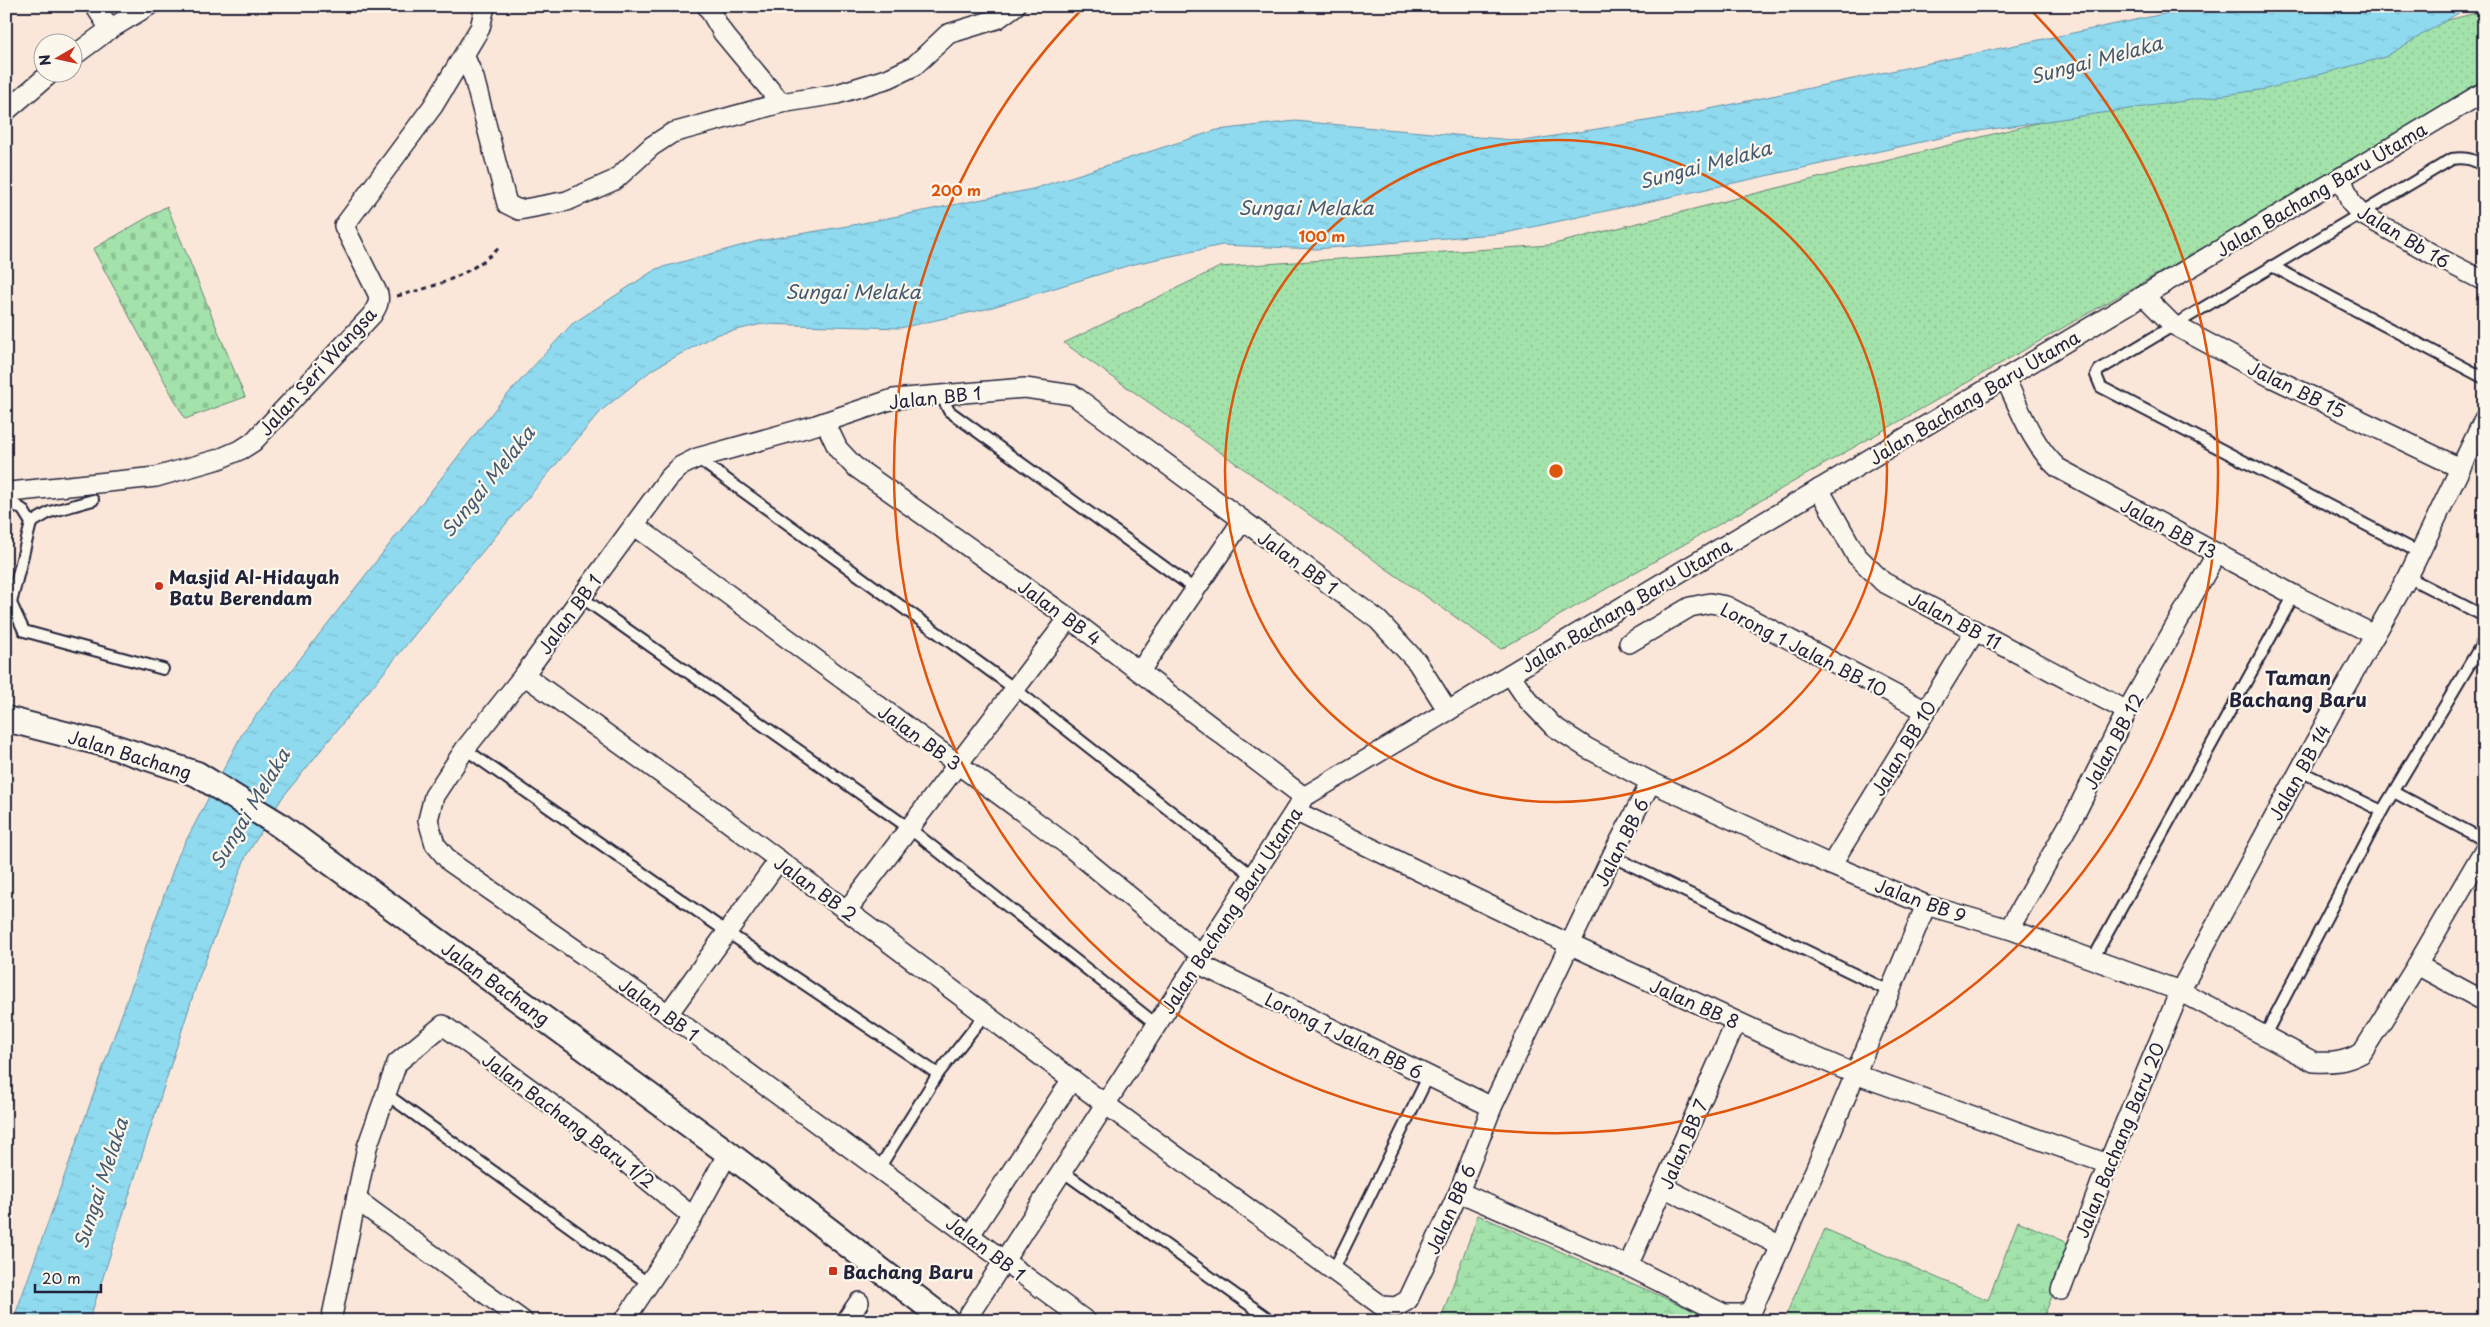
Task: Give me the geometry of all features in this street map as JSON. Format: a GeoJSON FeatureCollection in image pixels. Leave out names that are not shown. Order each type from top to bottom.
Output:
{"type":"FeatureCollection","features":[{"type":"Feature","properties":{"kind":"street"},"geometry":{"type":"LineString","coordinates":[[95,6],[110,28]]}},
{"type":"Feature","properties":{"kind":"street"},"geometry":{"type":"LineString","coordinates":[[82,49],[110,28],[148,6]]}},
{"type":"Feature","properties":{"kind":"street","name":"Jalan Seri Wangsa"},"geometry":{"type":"LineString","coordinates":[[6,495],[10,492],[156,477],[218,459],[253,442],[366,322],[379,301],[377,290],[344,226],[433,106],[480,28],[485,6]]}},
{"type":"Feature","properties":{"kind":"street"},"geometry":{"type":"LineString","coordinates":[[707,6],[723,34],[781,103]]}},
{"type":"Feature","properties":{"kind":"street"},"geometry":{"type":"LineString","coordinates":[[464,55],[474,78],[507,204],[520,210],[567,201],[615,180],[652,146],[672,132],[781,103],[837,94],[889,78],[914,66],[948,34],[997,19],[1015,6]]}},
{"type":"Feature","properties":{"kind":"street"},"geometry":{"type":"LineString","coordinates":[[6,111],[40,82]]}},
{"type":"Feature","properties":{"kind":"street","name":"Jalan Bachang Baru Utama"},"geometry":{"type":"LineString","coordinates":[[965,1321],[1300,804],[1448,711],[2484,92]]}},
{"type":"Feature","properties":{"kind":"street","name":"Jalan Bb 16"},"geometry":{"type":"LineString","coordinates":[[2341,177],[2351,203],[2361,214],[2443,260],[2484,280]]}},
{"type":"Feature","properties":{"kind":"street","name":"Jalan BB 15"},"geometry":{"type":"LineString","coordinates":[[2144,295],[2172,324],[2271,377],[2460,468]]}},
{"type":"Feature","properties":{"kind":"street","name":"Jalan BB 13"},"geometry":{"type":"LineString","coordinates":[[2005,378],[2037,442],[2046,457],[2058,468],[2294,595],[2375,635]]}},
{"type":"Feature","properties":{"kind":"street","name":"Jalan BB 1"},"geometry":{"type":"LineString","coordinates":[[1086,1321],[1003,1262],[970,1235],[878,1170],[668,1014],[450,862],[435,844],[428,820],[434,796],[464,750],[524,675],[668,479],[681,466],[696,458],[825,422],[893,399],[940,395],[1025,388],[1073,394],[1378,620],[1417,662],[1448,711]]}},
{"type":"Feature","properties":{"kind":"street","name":"Jalan BB 14"},"geometry":{"type":"LineString","coordinates":[[2180,991],[2408,577],[2484,419]]}},
{"type":"Feature","properties":{"kind":"street","name":"Jalan BB 4"},"geometry":{"type":"LineString","coordinates":[[825,422],[838,448],[854,466],[1070,618],[1140,671],[1300,804]]}},
{"type":"Feature","properties":{"kind":"street","name":"Jalan BB 11"},"geometry":{"type":"LineString","coordinates":[[1819,489],[1856,555],[1883,582],[2127,711]]}},
{"type":"Feature","properties":{"kind":"street"},"geometry":{"type":"LineString","coordinates":[[1140,671],[1242,520]]}},
{"type":"Feature","properties":{"kind":"street","name":"Jalan BB 3"},"geometry":{"type":"LineString","coordinates":[[634,525],[1066,844],[1199,959]]}},
{"type":"Feature","properties":{"kind":"street","name":"Jalan BB 12"},"geometry":{"type":"LineString","coordinates":[[2009,929],[2076,812],[2127,711],[2217,554]]}},
{"type":"Feature","properties":{"kind":"street","name":"Lorong 1 Jalan BB 10"},"geometry":{"type":"LineString","coordinates":[[1629,643],[1690,607],[1710,603],[1726,606],[1926,711]]}},
{"type":"Feature","properties":{"kind":"street"},"geometry":{"type":"LineString","coordinates":[[847,910],[1070,618]]}},
{"type":"Feature","properties":{"kind":"street","name":"Jalan BB 10"},"geometry":{"type":"LineString","coordinates":[[1831,865],[1975,631]]}},
{"type":"Feature","properties":{"kind":"street","name":"Jalan BB 9"},"geometry":{"type":"LineString","coordinates":[[1510,674],[1527,698],[1552,726],[1587,748],[1651,782],[1831,865],[1926,905],[2009,929],[2180,991],[2314,1062],[2331,1063],[2349,1060],[2362,1053],[2417,965]]}},
{"type":"Feature","properties":{"kind":"street","name":"Jalan BB 2"},"geometry":{"type":"LineString","coordinates":[[524,675],[847,910],[1105,1104]]}},
{"type":"Feature","properties":{"kind":"street","name":"Jalan Bachang"},"geometry":{"type":"LineString","coordinates":[[6,719],[108,745],[197,774],[278,824],[728,1153],[947,1321]]}},
{"type":"Feature","properties":{"kind":"street","name":"Jalan BB 6"},"geometry":{"type":"LineString","coordinates":[[1105,1104],[1334,1269],[1382,1306],[1396,1307],[1408,1300],[1459,1192],[1492,1108],[1569,944],[1651,782]]}},
{"type":"Feature","properties":{"kind":"street","name":"Jalan BB 8"},"geometry":{"type":"LineString","coordinates":[[1300,804],[1569,944],[1736,1022],[1855,1074],[2108,1164]]}},
{"type":"Feature","properties":{"kind":"street"},"geometry":{"type":"LineString","coordinates":[[2484,850],[2417,965],[2484,1001]]}},
{"type":"Feature","properties":{"kind":"street"},"geometry":{"type":"LineString","coordinates":[[668,1014],[779,860]]}},
{"type":"Feature","properties":{"kind":"street"},"geometry":{"type":"LineString","coordinates":[[1459,1192],[1628,1266],[1724,1314],[1736,1316],[1745,1314],[1753,1308],[1781,1246],[1926,905]]}},
{"type":"Feature","properties":{"kind":"street","name":"Lorong 1 Jalan BB 6"},"geometry":{"type":"LineString","coordinates":[[1199,959],[1492,1108]]}},
{"type":"Feature","properties":{"kind":"street","name":"Jalan Bachang Baru 20"},"geometry":{"type":"LineString","coordinates":[[2061,1290],[2108,1164],[2180,991]]}},
{"type":"Feature","properties":{"kind":"street","name":"Jalan BB 7"},"geometry":{"type":"LineString","coordinates":[[1628,1266],[1736,1022]]}},
{"type":"Feature","properties":{"kind":"street","name":"Jalan Bachang Baru 1/2"},"geometry":{"type":"LineString","coordinates":[[386,1094],[397,1063],[443,1025],[581,1126],[693,1217]]}},
{"type":"Feature","properties":{"kind":"street"},"geometry":{"type":"LineString","coordinates":[[970,1235],[1072,1079]]}},
{"type":"Feature","properties":{"kind":"street"},"geometry":{"type":"LineString","coordinates":[[331,1321],[358,1200],[367,1147],[386,1094]]}},
{"type":"Feature","properties":{"kind":"street"},"geometry":{"type":"LineString","coordinates":[[624,1321],[693,1217],[728,1153]]}},
{"type":"Feature","properties":{"kind":"street"},"geometry":{"type":"LineString","coordinates":[[1664,1188],[1781,1246]]}},
{"type":"Feature","properties":{"kind":"street"},"geometry":{"type":"LineString","coordinates":[[358,1200],[523,1321]]}},
{"type":"Feature","properties":{"kind":"street"},"geometry":{"type":"LineString","coordinates":[[846,1321],[859,1302]]}},
{"type":"Feature","properties":{"kind":"lane"},"geometry":{"type":"LineString","coordinates":[[2420,553],[2101,387],[2097,381],[2099,370],[2172,324],[2452,159],[2474,160],[2484,166]]}},
{"type":"Feature","properties":{"kind":"lane"},"geometry":{"type":"LineString","coordinates":[[2272,266],[2484,378]]}},
{"type":"Feature","properties":{"kind":"lane"},"geometry":{"type":"LineString","coordinates":[[940,395],[949,411],[1196,590]]}},
{"type":"Feature","properties":{"kind":"lane"},"geometry":{"type":"LineString","coordinates":[[696,458],[1015,690],[1253,876]]}},
{"type":"Feature","properties":{"kind":"lane"},"geometry":{"type":"LineString","coordinates":[[6,499],[22,510],[31,523]]}},
{"type":"Feature","properties":{"kind":"lane"},"geometry":{"type":"LineString","coordinates":[[93,500],[50,512],[31,523],[8,603],[24,631],[163,669]]}},
{"type":"Feature","properties":{"kind":"lane"},"geometry":{"type":"LineString","coordinates":[[2408,577],[2484,616]]}},
{"type":"Feature","properties":{"kind":"lane"},"geometry":{"type":"LineString","coordinates":[[2093,959],[2294,595]]}},
{"type":"Feature","properties":{"kind":"lane"},"geometry":{"type":"LineString","coordinates":[[581,597],[909,828],[1156,1025]]}},
{"type":"Feature","properties":{"kind":"lane"},"geometry":{"type":"LineString","coordinates":[[2264,1037],[2382,811],[2484,640]]}},
{"type":"Feature","properties":{"kind":"lane"},"geometry":{"type":"LineString","coordinates":[[464,750],[727,932],[938,1074]]}},
{"type":"Feature","properties":{"kind":"lane"},"geometry":{"type":"LineString","coordinates":[[2300,771],[2382,811]]}},
{"type":"Feature","properties":{"kind":"lane"},"geometry":{"type":"LineString","coordinates":[[2394,792],[2484,840]]}},
{"type":"Feature","properties":{"kind":"lane"},"geometry":{"type":"LineString","coordinates":[[1612,856],[1888,991]]}},
{"type":"Feature","properties":{"kind":"lane"},"geometry":{"type":"LineString","coordinates":[[878,1170],[938,1074],[986,1013]]}},
{"type":"Feature","properties":{"kind":"lane"},"geometry":{"type":"LineString","coordinates":[[1334,1269],[1428,1077]]}},
{"type":"Feature","properties":{"kind":"lane"},"geometry":{"type":"LineString","coordinates":[[386,1094],[649,1284]]}},
{"type":"Feature","properties":{"kind":"lane"},"geometry":{"type":"LineString","coordinates":[[1062,1171],[1272,1321]]}},
{"type":"Feature","properties":{"kind":"path"},"geometry":{"type":"LineString","coordinates":[[379,301],[431,288],[459,277],[482,264],[500,247]]}},
{"type":"Feature","properties":{"kind":"green space"},"geometry":{"type":"Polygon","coordinates":[[[2484,11],[2484,79],[2311,186],[1501,649],[1064,343],[1220,267],[1550,245],[2484,11]]]}},
{"type":"Feature","properties":{"kind":"green space"},"geometry":{"type":"Polygon","coordinates":[[[167,206],[245,397],[185,419],[93,249],[167,206]]]}},
{"type":"Feature","properties":{"kind":"green space"},"geometry":{"type":"Polygon","coordinates":[[[1478,1215],[1717,1321],[1440,1321],[1478,1215]]]}},
{"type":"Feature","properties":{"kind":"green space"},"geometry":{"type":"Polygon","coordinates":[[[2018,1221],[2073,1245],[2042,1321],[1783,1321],[1825,1229],[1988,1300],[2018,1221]]]}},
{"type":"Feature","properties":{"kind":"water","name":"Sungai Melaka"},"geometry":{"type":"Polygon","coordinates":[[[2202,6],[2470,6],[2385,57],[2266,89],[1958,134],[1505,233],[1316,249],[1222,245],[1130,265],[986,309],[900,328],[762,324],[715,335],[653,369],[602,410],[467,570],[282,798],[246,856],[198,980],[89,1321],[13,1321],[178,856],[243,732],[499,404],[572,324],[656,269],[758,241],[853,225],[1033,189],[1217,130],[1295,121],[1524,141],[1676,116],[2202,6]]]}},
{"type":"Feature","properties":{"kind":"place","name":"Masjid Al-Hidayah Batu Berendam"},"geometry":{"type":"Point","coordinates":[159,586]}},
{"type":"Feature","properties":{"kind":"place","name":"Bachang Baru"},"geometry":{"type":"Point","coordinates":[833,1271]}},
{"type":"Feature","properties":{"kind":"district","name":"Taman Bachang Baru"},"geometry":{"type":"Point","coordinates":[2298,688]}}]}
